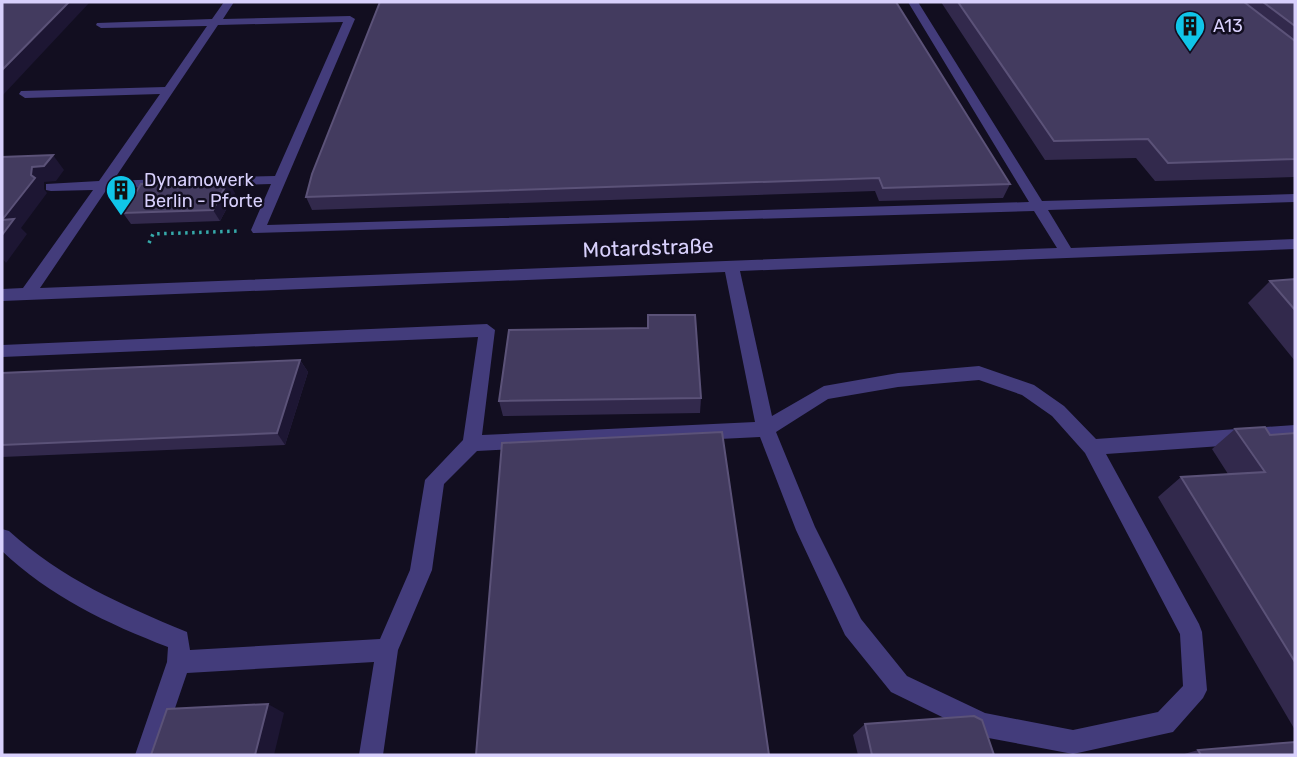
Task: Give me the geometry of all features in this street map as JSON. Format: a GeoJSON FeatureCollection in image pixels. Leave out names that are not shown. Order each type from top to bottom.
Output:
{"type":"FeatureCollection","features":[{"type":"Feature","properties":{"kind":"street"},"geometry":{"type":"LineString","coordinates":[[28,294],[229,2]]}},
{"type":"Feature","properties":{"kind":"street"},"geometry":{"type":"LineString","coordinates":[[913,2],[1067,253]]}},
{"type":"Feature","properties":{"kind":"street"},"geometry":{"type":"LineString","coordinates":[[101,25],[351,16],[258,230],[1295,198]]}},
{"type":"Feature","properties":{"kind":"street"},"geometry":{"type":"LineString","coordinates":[[25,94],[169,90]]}},
{"type":"Feature","properties":{"kind":"street"},"geometry":{"type":"LineString","coordinates":[[51,187],[280,180]]}},
{"type":"Feature","properties":{"kind":"street","name":"Motardstraße"},"geometry":{"type":"LineString","coordinates":[[2,295],[1295,244]]}},
{"type":"Feature","properties":{"kind":"street"},"geometry":{"type":"LineString","coordinates":[[472,443],[766,429],[824,393],[898,380],[979,373],[1028,390],[1058,411],[1092,447],[1191,632],[1195,690],[1164,723],[1073,742],[983,724],[899,684],[853,627],[806,530],[766,429],[731,266]]}},
{"type":"Feature","properties":{"kind":"street"},"geometry":{"type":"LineString","coordinates":[[2,351],[487,330],[472,443],[435,480],[421,570],[387,650],[371,755]]}},
{"type":"Feature","properties":{"kind":"street"},"geometry":{"type":"LineString","coordinates":[[1092,447],[1295,433]]}},
{"type":"Feature","properties":{"kind":"street"},"geometry":{"type":"LineString","coordinates":[[2,538],[60,586],[116,616],[179,640],[179,662],[147,755]]}},
{"type":"Feature","properties":{"kind":"street"},"geometry":{"type":"LineString","coordinates":[[179,662],[387,650]]}},
{"type":"Feature","properties":{"kind":"path"},"geometry":{"type":"LineString","coordinates":[[149,243],[153,234],[258,230]]}},
{"type":"Feature","properties":{"kind":"building"},"geometry":{"type":"Polygon","coordinates":[[[2,2],[69,2],[2,70],[2,2]]]}},
{"type":"Feature","properties":{"kind":"building"},"geometry":{"type":"Polygon","coordinates":[[[380,2],[896,2],[1010,184],[883,188],[879,178],[306,197],[312,174],[380,2]]]}},
{"type":"Feature","properties":{"kind":"building"},"geometry":{"type":"Polygon","coordinates":[[[958,2],[1244,2],[1295,41],[1295,159],[1168,163],[1148,139],[1054,141],[958,2]]]}},
{"type":"Feature","properties":{"kind":"building"},"geometry":{"type":"Polygon","coordinates":[[[1263,2],[1295,2],[1295,26],[1263,2]]]}},
{"type":"Feature","properties":{"kind":"building"},"geometry":{"type":"Polygon","coordinates":[[[53,155],[44,166],[32,167],[31,175],[35,178],[2,220],[2,157],[53,155]]]}},
{"type":"Feature","properties":{"kind":"building"},"geometry":{"type":"Polygon","coordinates":[[[228,181],[213,210],[123,213],[141,184],[228,181]]]}},
{"type":"Feature","properties":{"kind":"building"},"geometry":{"type":"Polygon","coordinates":[[[14,219],[2,235],[2,220],[14,219]]]}},
{"type":"Feature","properties":{"kind":"building"},"geometry":{"type":"Polygon","coordinates":[[[1295,279],[1295,310],[1270,281],[1295,279]]]}},
{"type":"Feature","properties":{"kind":"building"},"geometry":{"type":"Polygon","coordinates":[[[648,315],[695,315],[701,398],[499,401],[509,330],[648,328],[648,315]]]}},
{"type":"Feature","properties":{"kind":"building"},"geometry":{"type":"Polygon","coordinates":[[[300,360],[277,433],[2,445],[2,373],[300,360]]]}},
{"type":"Feature","properties":{"kind":"building"},"geometry":{"type":"Polygon","coordinates":[[[1265,427],[1270,435],[1295,433],[1295,662],[1181,477],[1265,472],[1235,429],[1265,427]]]}},
{"type":"Feature","properties":{"kind":"building"},"geometry":{"type":"Polygon","coordinates":[[[722,432],[769,755],[476,755],[502,443],[722,432]]]}},
{"type":"Feature","properties":{"kind":"building"},"geometry":{"type":"Polygon","coordinates":[[[268,704],[255,755],[151,755],[167,709],[268,704]]]}},
{"type":"Feature","properties":{"kind":"building"},"geometry":{"type":"Polygon","coordinates":[[[974,716],[982,720],[994,755],[872,755],[865,724],[974,716]]]}},
{"type":"Feature","properties":{"kind":"building"},"geometry":{"type":"Polygon","coordinates":[[[1295,742],[1295,755],[1201,755],[1198,750],[1295,742]]]}},
{"type":"Feature","properties":{"kind":"place","name":"A13"},"geometry":{"type":"Point","coordinates":[1190,53]}},
{"type":"Feature","properties":{"kind":"place","name":"Dynamowerk Berlin - Pforte"},"geometry":{"type":"Point","coordinates":[121,217]}}]}
